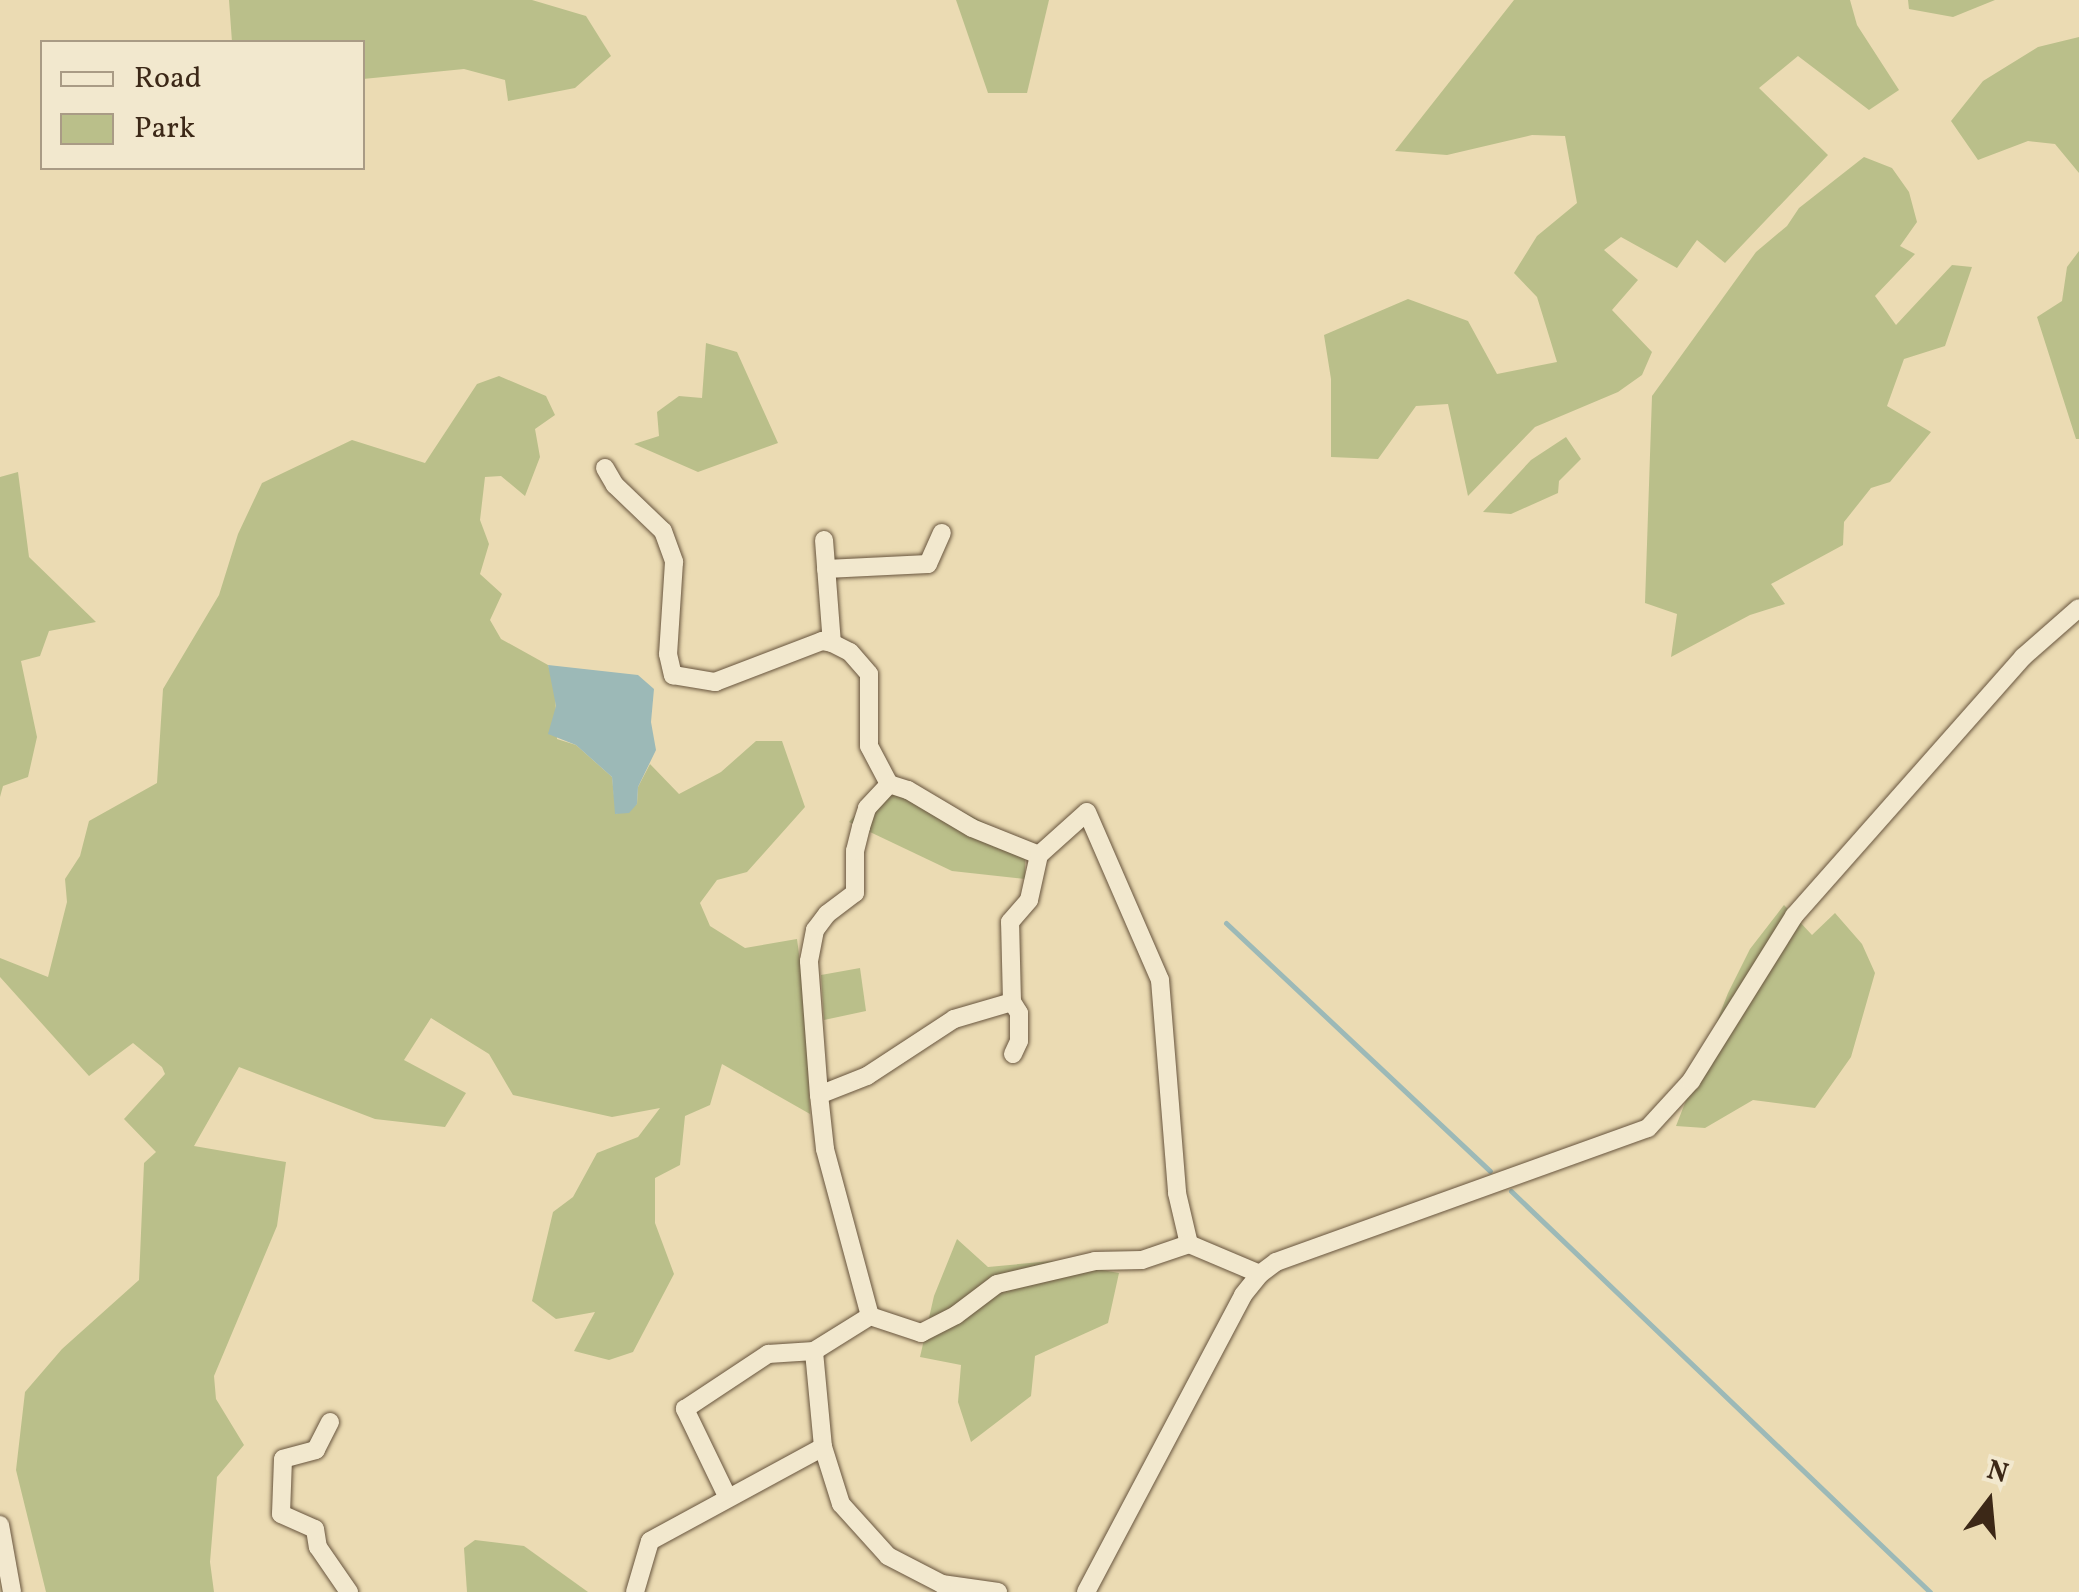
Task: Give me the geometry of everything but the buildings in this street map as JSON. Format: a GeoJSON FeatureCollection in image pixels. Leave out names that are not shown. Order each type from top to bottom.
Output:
{"type":"FeatureCollection","features":[{"type":"Feature","properties":{"kind":"street"},"geometry":{"type":"LineString","coordinates":[[606,468],[614,485],[663,531],[674,562],[668,654],[673,675],[715,682],[822,641],[832,642],[850,652],[869,674],[869,746],[889,784],[908,790],[972,828],[1039,855]]}},
{"type":"Feature","properties":{"kind":"street"},"geometry":{"type":"LineString","coordinates":[[826,569],[928,564],[942,532]]}},
{"type":"Feature","properties":{"kind":"street"},"geometry":{"type":"LineString","coordinates":[[824,540],[832,642]]}},
{"type":"Feature","properties":{"kind":"street"},"geometry":{"type":"LineString","coordinates":[[1086,1592],[1243,1295],[1260,1274],[1276,1262],[1648,1128],[1691,1081],[1794,916],[2023,656],[2079,608]]}},
{"type":"Feature","properties":{"kind":"street"},"geometry":{"type":"LineString","coordinates":[[870,1316],[825,1150],[808,961],[815,930],[827,914],[855,893],[855,851],[861,827],[867,808],[889,784]]}},
{"type":"Feature","properties":{"kind":"street"},"geometry":{"type":"LineString","coordinates":[[1013,1054],[1019,1040],[1020,1012],[1012,1002],[1010,922],[1029,900],[1039,855],[1087,812],[1160,980],[1177,1193],[1189,1244]]}},
{"type":"Feature","properties":{"kind":"street"},"geometry":{"type":"LineString","coordinates":[[820,1095],[867,1076],[954,1019],[1012,1002]]}},
{"type":"Feature","properties":{"kind":"street"},"geometry":{"type":"LineString","coordinates":[[870,1316],[922,1333],[997,1284],[1096,1260],[1142,1260],[1189,1244],[1260,1274]]}},
{"type":"Feature","properties":{"kind":"street"},"geometry":{"type":"LineString","coordinates":[[726,1496],[685,1409],[768,1354],[814,1351],[870,1316]]}},
{"type":"Feature","properties":{"kind":"street"},"geometry":{"type":"LineString","coordinates":[[814,1351],[823,1447],[841,1504],[888,1556],[942,1584],[998,1592]]}},
{"type":"Feature","properties":{"kind":"street"},"geometry":{"type":"LineString","coordinates":[[330,1422],[316,1450],[283,1458],[281,1514],[315,1529],[318,1547],[349,1592]]}},
{"type":"Feature","properties":{"kind":"street"},"geometry":{"type":"LineString","coordinates":[[635,1592],[650,1541],[726,1496],[823,1447]]}},
{"type":"Feature","properties":{"kind":"street"},"geometry":{"type":"LineString","coordinates":[[0,1526],[12,1592]]}},
{"type":"Feature","properties":{"kind":"green space"},"geometry":{"type":"Polygon","coordinates":[[[229,0],[532,0],[586,16],[611,56],[575,88],[508,101],[505,80],[464,69],[365,79],[365,40],[232,40],[229,0]]]}},
{"type":"Feature","properties":{"kind":"green space"},"geometry":{"type":"Polygon","coordinates":[[[956,0],[1049,0],[1027,93],[988,93],[956,0]]]}},
{"type":"Feature","properties":{"kind":"green space"},"geometry":{"type":"Polygon","coordinates":[[[1514,0],[1850,0],[1857,25],[1899,90],[1869,110],[1798,56],[1759,88],[1828,155],[1725,263],[1697,240],[1677,268],[1621,237],[1604,250],[1638,280],[1612,310],[1652,352],[1642,375],[1618,392],[1535,427],[1468,496],[1448,404],[1416,406],[1378,459],[1331,457],[1331,379],[1324,335],[1408,299],[1468,321],[1497,374],[1557,362],[1537,297],[1514,273],[1537,236],[1577,203],[1565,136],[1532,135],[1447,155],[1395,151],[1514,0]]]}},
{"type":"Feature","properties":{"kind":"green space"},"geometry":{"type":"Polygon","coordinates":[[[1908,0],[1995,0],[1953,17],[1909,9],[1908,0]]]}},
{"type":"Feature","properties":{"kind":"green space"},"geometry":{"type":"Polygon","coordinates":[[[2079,37],[2079,173],[2055,144],[2028,141],[1978,160],[1951,121],[1983,81],[2038,47],[2079,37]]]}},
{"type":"Feature","properties":{"kind":"green space"},"geometry":{"type":"Polygon","coordinates":[[[1864,157],[1892,168],[1909,192],[1917,222],[1900,246],[1915,254],[1875,296],[1896,325],[1952,265],[1972,267],[1945,346],[1904,359],[1887,406],[1931,432],[1890,482],[1871,488],[1844,522],[1843,545],[1771,584],[1785,604],[1750,615],[1671,657],[1677,614],[1645,603],[1652,396],[1756,252],[1787,226],[1799,208],[1864,157]]]}},
{"type":"Feature","properties":{"kind":"green space"},"geometry":{"type":"Polygon","coordinates":[[[2079,251],[2076,439],[2037,317],[2062,301],[2067,267],[2079,251]]]}},
{"type":"Feature","properties":{"kind":"green space"},"geometry":{"type":"Polygon","coordinates":[[[706,343],[737,352],[778,443],[698,472],[634,444],[659,436],[657,412],[679,396],[702,398],[706,343]]]}},
{"type":"Feature","properties":{"kind":"green space"},"geometry":{"type":"Polygon","coordinates":[[[499,376],[546,396],[555,415],[535,429],[540,457],[525,496],[501,476],[485,477],[480,520],[489,544],[480,574],[502,594],[490,620],[501,639],[548,665],[555,688],[557,739],[576,745],[612,777],[616,814],[637,804],[638,787],[650,764],[679,794],[721,772],[756,741],[782,741],[805,807],[747,872],[717,880],[700,903],[710,926],[745,948],[797,939],[806,1007],[810,1114],[722,1064],[710,1105],[685,1116],[680,1165],[655,1178],[655,1223],[674,1274],[633,1352],[609,1360],[574,1351],[595,1312],[556,1319],[532,1301],[553,1212],[573,1197],[597,1153],[638,1137],[660,1108],[612,1117],[513,1095],[489,1054],[431,1018],[404,1060],[466,1093],[445,1127],[375,1119],[239,1067],[194,1146],[286,1162],[277,1226],[214,1376],[216,1399],[244,1445],[217,1477],[210,1562],[214,1592],[46,1592],[16,1470],[25,1392],[62,1349],[139,1280],[144,1163],[156,1152],[124,1119],[165,1074],[133,1043],[89,1076],[0,977],[0,958],[48,977],[67,902],[65,879],[80,856],[89,821],[157,783],[163,689],[219,595],[238,534],[262,483],[352,440],[425,463],[477,384],[499,376]]]}},
{"type":"Feature","properties":{"kind":"green space"},"geometry":{"type":"Polygon","coordinates":[[[1566,437],[1581,459],[1559,481],[1558,493],[1511,514],[1483,512],[1531,460],[1566,437]]]}},
{"type":"Feature","properties":{"kind":"green space"},"geometry":{"type":"Polygon","coordinates":[[[18,472],[29,557],[96,622],[49,631],[40,656],[21,661],[37,737],[28,777],[3,786],[0,797],[0,477],[18,472]]]}},
{"type":"Feature","properties":{"kind":"green space"},"geometry":{"type":"Polygon","coordinates":[[[892,775],[1025,844],[1025,879],[952,871],[849,822],[892,775]]]}},
{"type":"Feature","properties":{"kind":"green space"},"geometry":{"type":"Polygon","coordinates":[[[1784,905],[1812,935],[1835,913],[1862,944],[1875,973],[1851,1057],[1815,1108],[1753,1100],[1705,1128],[1676,1126],[1728,993],[1750,949],[1784,905]]]}},
{"type":"Feature","properties":{"kind":"green space"},"geometry":{"type":"Polygon","coordinates":[[[860,968],[866,1011],[824,1020],[821,975],[860,968]]]}},
{"type":"Feature","properties":{"kind":"green space"},"geometry":{"type":"Polygon","coordinates":[[[957,1239],[988,1267],[1051,1261],[1119,1273],[1108,1323],[1035,1356],[1031,1396],[971,1442],[958,1402],[961,1365],[920,1357],[934,1296],[957,1239]]]}},
{"type":"Feature","properties":{"kind":"green space"},"geometry":{"type":"Polygon","coordinates":[[[475,1540],[524,1546],[588,1592],[467,1592],[464,1548],[475,1540]]]}},
{"type":"Feature","properties":{"kind":"water"},"geometry":{"type":"Polygon","coordinates":[[[548,665],[638,675],[654,689],[651,722],[656,750],[638,787],[637,804],[629,813],[615,814],[612,777],[576,745],[548,734],[556,706],[548,665]]]}},
{"type":"Feature","properties":{"kind":"waterway"},"geometry":{"type":"LineString","coordinates":[[1226,923],[1490,1171]]}},
{"type":"Feature","properties":{"kind":"waterway"},"geometry":{"type":"LineString","coordinates":[[1511,1191],[1930,1592]]}}]}
